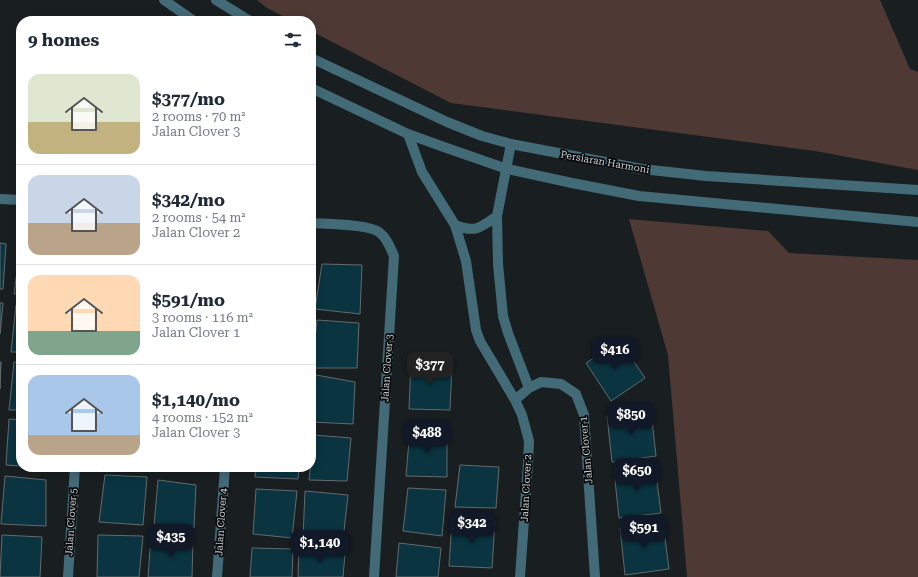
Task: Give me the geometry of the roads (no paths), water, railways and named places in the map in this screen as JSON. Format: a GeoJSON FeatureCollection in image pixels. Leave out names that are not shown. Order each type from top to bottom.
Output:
{"type":"FeatureCollection","features":[{"type":"Feature","properties":{"kind":"street"},"geometry":{"type":"LineString","coordinates":[[164,0],[187,16]]}},
{"type":"Feature","properties":{"kind":"street"},"geometry":{"type":"LineString","coordinates":[[216,0],[242,16]]}},
{"type":"Feature","properties":{"kind":"street","name":"Persiaran Harmoni"},"geometry":{"type":"LineString","coordinates":[[316,60],[447,122],[482,136],[511,144],[664,172],[918,190]]}},
{"type":"Feature","properties":{"kind":"street"},"geometry":{"type":"LineString","coordinates":[[316,90],[408,134],[507,169],[639,196],[918,222]]}},
{"type":"Feature","properties":{"kind":"street","name":"Jalan Clover 2"},"geometry":{"type":"LineString","coordinates":[[408,134],[422,172],[455,225],[466,261],[476,330],[480,341],[515,400],[522,415],[529,441],[520,577]]}},
{"type":"Feature","properties":{"kind":"street"},"geometry":{"type":"LineString","coordinates":[[511,144],[497,216],[498,264],[504,316],[508,333],[529,388]]}},
{"type":"Feature","properties":{"kind":"street"},"geometry":{"type":"LineString","coordinates":[[0,199],[16,200]]}},
{"type":"Feature","properties":{"kind":"street"},"geometry":{"type":"LineString","coordinates":[[455,225],[466,229],[475,229],[497,216]]}},
{"type":"Feature","properties":{"kind":"street","name":"Jalan Clover 3"},"geometry":{"type":"LineString","coordinates":[[316,223],[368,228],[379,232],[388,241],[394,256],[374,577]]}},
{"type":"Feature","properties":{"kind":"street","name":"Jalan Clover 1"},"geometry":{"type":"LineString","coordinates":[[515,400],[529,388],[541,382],[561,384],[576,394],[584,415],[595,577]]}},
{"type":"Feature","properties":{"kind":"street","name":"Jalan Clover 5"},"geometry":{"type":"LineString","coordinates":[[68,577],[75,472]]}},
{"type":"Feature","properties":{"kind":"street","name":"Jalan Clover 4"},"geometry":{"type":"LineString","coordinates":[[217,577],[225,472]]}}]}
